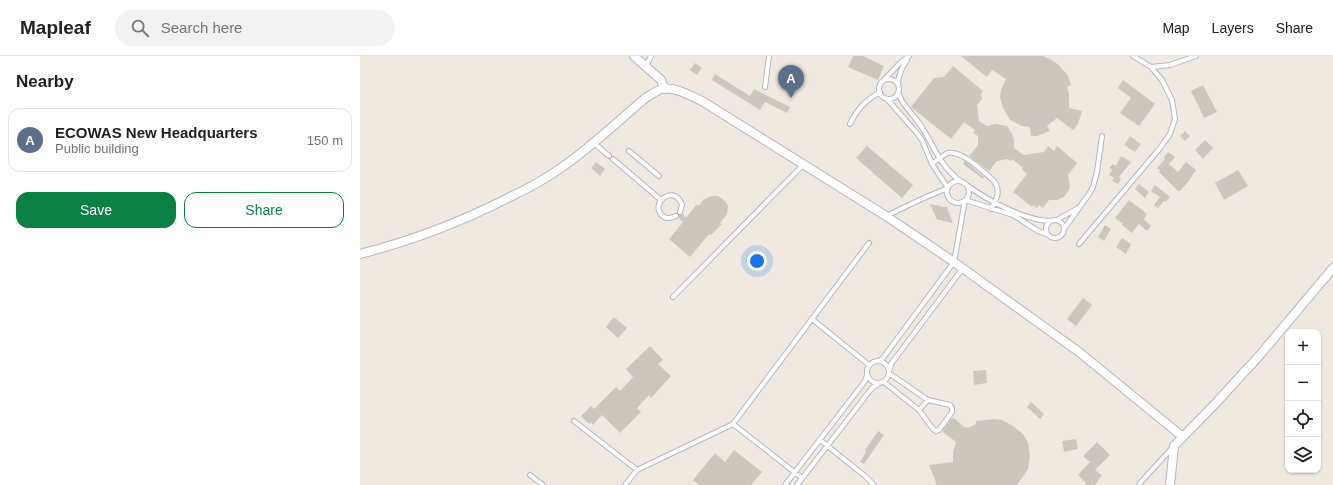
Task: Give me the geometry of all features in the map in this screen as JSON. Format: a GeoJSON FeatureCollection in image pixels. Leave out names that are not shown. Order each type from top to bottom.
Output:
{"type":"FeatureCollection","features":[{"type":"Feature","properties":{"kind":"street"},"geometry":{"type":"LineString","coordinates":[[634,56],[661,80],[664,89]]}},
{"type":"Feature","properties":{"kind":"street"},"geometry":{"type":"LineString","coordinates":[[360,254],[426,233],[497,204],[551,175],[594,142],[642,100],[664,89],[685,93],[702,101],[886,216],[963,268],[1079,352],[1182,437]]}},
{"type":"Feature","properties":{"kind":"street"},"geometry":{"type":"LineString","coordinates":[[1170,485],[1174,446],[1216,404],[1259,356],[1333,268]]}},
{"type":"Feature","properties":{"kind":"lane"},"geometry":{"type":"LineString","coordinates":[[646,66],[651,56]]}},
{"type":"Feature","properties":{"kind":"lane"},"geometry":{"type":"LineString","coordinates":[[765,87],[770,56]]}},
{"type":"Feature","properties":{"kind":"lane"},"geometry":{"type":"LineString","coordinates":[[909,56],[889,74],[880,86],[880,92],[887,98],[922,140],[932,164],[948,188],[948,194],[952,200],[958,202],[965,200],[1012,215],[1038,231],[1047,234],[1052,238],[1058,238],[1062,235],[1064,229],[1093,186],[1097,172],[1102,136]]}},
{"type":"Feature","properties":{"kind":"lane"},"geometry":{"type":"LineString","coordinates":[[909,56],[901,69],[898,78],[898,92],[903,103],[918,122],[947,170],[982,196],[1030,218],[1043,221],[1057,220],[1080,206]]}},
{"type":"Feature","properties":{"kind":"lane"},"geometry":{"type":"LineString","coordinates":[[1079,244],[1160,148],[1170,134],[1175,118],[1172,100],[1162,80],[1151,67],[1133,56]]}},
{"type":"Feature","properties":{"kind":"lane"},"geometry":{"type":"LineString","coordinates":[[1151,67],[1170,65],[1196,56]]}},
{"type":"Feature","properties":{"kind":"lane"},"geometry":{"type":"LineString","coordinates":[[884,81],[887,79],[893,80],[898,85]]}},
{"type":"Feature","properties":{"kind":"lane"},"geometry":{"type":"LineString","coordinates":[[850,124],[856,112],[880,92]]}},
{"type":"Feature","properties":{"kind":"lane"},"geometry":{"type":"LineString","coordinates":[[887,98],[892,98],[898,92]]}},
{"type":"Feature","properties":{"kind":"lane"},"geometry":{"type":"LineString","coordinates":[[594,142],[661,200]]}},
{"type":"Feature","properties":{"kind":"lane"},"geometry":{"type":"LineString","coordinates":[[629,151],[659,176]]}},
{"type":"Feature","properties":{"kind":"lane"},"geometry":{"type":"LineString","coordinates":[[932,164],[946,154],[957,154],[967,159],[997,185],[998,190],[995,202],[991,209]]}},
{"type":"Feature","properties":{"kind":"lane"},"geometry":{"type":"LineString","coordinates":[[672,297],[803,164]]}},
{"type":"Feature","properties":{"kind":"lane"},"geometry":{"type":"LineString","coordinates":[[886,216],[948,188],[953,182],[960,181]]}},
{"type":"Feature","properties":{"kind":"lane"},"geometry":{"type":"LineString","coordinates":[[879,361],[883,358],[954,262],[965,200],[969,195],[968,186]]}},
{"type":"Feature","properties":{"kind":"lane"},"geometry":{"type":"LineString","coordinates":[[676,216],[667,218],[661,214],[658,207],[661,200],[667,196],[675,196],[682,205],[680,212]]}},
{"type":"Feature","properties":{"kind":"lane"},"geometry":{"type":"LineString","coordinates":[[1057,220],[1062,223],[1064,229]]}},
{"type":"Feature","properties":{"kind":"lane"},"geometry":{"type":"LineString","coordinates":[[1047,234],[1046,225],[1051,221]]}},
{"type":"Feature","properties":{"kind":"lane"},"geometry":{"type":"LineString","coordinates":[[625,485],[637,470],[733,424],[869,243]]}},
{"type":"Feature","properties":{"kind":"lane"},"geometry":{"type":"LineString","coordinates":[[797,485],[872,388],[887,380],[891,364],[963,268]]}},
{"type":"Feature","properties":{"kind":"lane"},"geometry":{"type":"LineString","coordinates":[[812,319],[869,365]]}},
{"type":"Feature","properties":{"kind":"lane"},"geometry":{"type":"LineString","coordinates":[[785,485],[865,381],[869,365],[875,361],[886,363],[890,372],[928,400],[950,405],[952,412],[939,430],[936,431],[919,410],[884,382]]}},
{"type":"Feature","properties":{"kind":"lane"},"geometry":{"type":"LineString","coordinates":[[867,375],[871,381],[878,384]]}},
{"type":"Feature","properties":{"kind":"lane"},"geometry":{"type":"LineString","coordinates":[[919,410],[928,400]]}},
{"type":"Feature","properties":{"kind":"lane"},"geometry":{"type":"LineString","coordinates":[[574,421],[637,470]]}},
{"type":"Feature","properties":{"kind":"lane"},"geometry":{"type":"LineString","coordinates":[[733,424],[802,478]]}},
{"type":"Feature","properties":{"kind":"lane"},"geometry":{"type":"LineString","coordinates":[[820,440],[874,485]]}},
{"type":"Feature","properties":{"kind":"lane"},"geometry":{"type":"LineString","coordinates":[[1139,484],[1174,446]]}},
{"type":"Feature","properties":{"kind":"lane"},"geometry":{"type":"LineString","coordinates":[[530,475],[543,485]]}},
{"type":"Feature","properties":{"kind":"building"},"geometry":{"type":"Polygon","coordinates":[[[853,56],[863,56],[884,66],[878,80],[848,67],[853,56]]]}},
{"type":"Feature","properties":{"kind":"building"},"geometry":{"type":"Polygon","coordinates":[[[961,56],[1043,56],[1050,59],[1059,65],[1068,76],[1071,85],[1067,87],[1069,94],[1069,108],[1082,111],[1078,124],[1073,130],[1057,118],[1047,126],[1050,131],[1037,136],[1031,136],[1030,127],[1022,126],[1010,120],[1003,108],[1000,97],[1001,90],[1006,79],[992,70],[987,77],[961,56]]]}},
{"type":"Feature","properties":{"kind":"building"},"geometry":{"type":"Polygon","coordinates":[[[695,63],[702,68],[697,75],[690,70],[695,63]]]}},
{"type":"Feature","properties":{"kind":"building"},"geometry":{"type":"Polygon","coordinates":[[[953,66],[983,91],[981,94],[982,99],[977,105],[979,121],[987,126],[996,124],[1007,126],[1014,140],[1014,148],[1023,155],[1044,152],[1048,146],[1054,151],[1057,146],[1077,163],[1068,175],[1070,186],[1064,197],[1057,200],[1049,200],[1043,208],[1039,205],[1037,208],[1033,205],[1032,207],[1013,192],[1027,174],[1022,169],[1023,168],[1012,159],[1011,161],[1007,159],[997,161],[989,171],[969,156],[978,145],[978,136],[973,133],[975,130],[964,122],[951,139],[911,107],[934,78],[944,77],[953,66]]]}},
{"type":"Feature","properties":{"kind":"building"},"geometry":{"type":"Polygon","coordinates":[[[715,74],[750,96],[754,89],[790,107],[787,113],[765,102],[760,110],[712,80],[715,74]]]}},
{"type":"Feature","properties":{"kind":"building"},"geometry":{"type":"Polygon","coordinates":[[[1123,80],[1155,104],[1139,126],[1120,113],[1131,98],[1118,88],[1123,80]]]}},
{"type":"Feature","properties":{"kind":"building"},"geometry":{"type":"Polygon","coordinates":[[[1203,85],[1217,112],[1204,118],[1191,91],[1203,85]]]}},
{"type":"Feature","properties":{"kind":"building"},"geometry":{"type":"Polygon","coordinates":[[[1185,131],[1190,136],[1185,141],[1180,136],[1185,131]]]}},
{"type":"Feature","properties":{"kind":"building"},"geometry":{"type":"Polygon","coordinates":[[[1130,136],[1141,144],[1135,152],[1124,145],[1130,136]]]}},
{"type":"Feature","properties":{"kind":"building"},"geometry":{"type":"Polygon","coordinates":[[[1205,140],[1213,148],[1203,159],[1195,150],[1205,140]]]}},
{"type":"Feature","properties":{"kind":"building"},"geometry":{"type":"Polygon","coordinates":[[[867,146],[913,185],[902,198],[856,158],[867,146]]]}},
{"type":"Feature","properties":{"kind":"building"},"geometry":{"type":"Polygon","coordinates":[[[1168,152],[1175,157],[1169,164],[1178,172],[1186,162],[1196,170],[1180,191],[1178,191],[1159,172],[1160,170],[1157,168],[1165,159],[1164,157],[1168,152]]]}},
{"type":"Feature","properties":{"kind":"building"},"geometry":{"type":"Polygon","coordinates":[[[1121,156],[1131,162],[1119,177],[1121,179],[1118,184],[1112,181],[1114,178],[1109,175],[1112,170],[1109,168],[1113,164],[1116,166],[1121,156]]]}},
{"type":"Feature","properties":{"kind":"building"},"geometry":{"type":"Polygon","coordinates":[[[965,161],[984,177],[983,179],[963,164],[965,161]]]}},
{"type":"Feature","properties":{"kind":"building"},"geometry":{"type":"Polygon","coordinates":[[[596,162],[605,169],[600,176],[591,168],[596,162]]]}},
{"type":"Feature","properties":{"kind":"building"},"geometry":{"type":"Polygon","coordinates":[[[1238,170],[1248,186],[1224,200],[1215,183],[1238,170]]]}},
{"type":"Feature","properties":{"kind":"building"},"geometry":{"type":"Polygon","coordinates":[[[1139,184],[1149,192],[1145,198],[1135,189],[1139,184]]]}},
{"type":"Feature","properties":{"kind":"building"},"geometry":{"type":"Polygon","coordinates":[[[1155,185],[1170,197],[1158,208],[1154,205],[1160,197],[1151,191],[1155,185]]]}},
{"type":"Feature","properties":{"kind":"building"},"geometry":{"type":"Polygon","coordinates":[[[711,196],[718,196],[725,201],[728,206],[727,214],[720,223],[722,224],[711,235],[709,234],[690,257],[669,239],[683,222],[679,218],[679,215],[683,214],[686,218],[697,204],[699,206],[703,200],[711,196]]]}},
{"type":"Feature","properties":{"kind":"building"},"geometry":{"type":"Polygon","coordinates":[[[1129,200],[1147,214],[1144,219],[1151,226],[1147,231],[1139,224],[1132,233],[1115,218],[1129,200]]]}},
{"type":"Feature","properties":{"kind":"building"},"geometry":{"type":"Polygon","coordinates":[[[930,204],[947,207],[953,223],[937,220],[930,204]]]}},
{"type":"Feature","properties":{"kind":"building"},"geometry":{"type":"Polygon","coordinates":[[[1105,225],[1111,229],[1104,241],[1098,237],[1105,225]]]}},
{"type":"Feature","properties":{"kind":"building"},"geometry":{"type":"Polygon","coordinates":[[[1122,238],[1131,244],[1126,254],[1116,247],[1122,238]]]}},
{"type":"Feature","properties":{"kind":"building"},"geometry":{"type":"Polygon","coordinates":[[[1083,298],[1092,305],[1076,326],[1067,319],[1083,298]]]}},
{"type":"Feature","properties":{"kind":"building"},"geometry":{"type":"Polygon","coordinates":[[[614,317],[627,328],[618,338],[606,327],[614,317]]]}},
{"type":"Feature","properties":{"kind":"building"},"geometry":{"type":"Polygon","coordinates":[[[650,346],[663,360],[658,364],[671,376],[651,398],[649,395],[637,408],[641,412],[620,433],[602,415],[593,425],[591,422],[589,424],[581,416],[591,406],[594,409],[616,387],[620,391],[633,377],[626,369],[650,346]]]}},
{"type":"Feature","properties":{"kind":"building"},"geometry":{"type":"Polygon","coordinates":[[[986,370],[987,383],[974,385],[973,371],[986,370]]]}},
{"type":"Feature","properties":{"kind":"building"},"geometry":{"type":"Polygon","coordinates":[[[1031,402],[1044,414],[1040,419],[1027,407],[1031,402]]]}},
{"type":"Feature","properties":{"kind":"building"},"geometry":{"type":"Polygon","coordinates":[[[954,418],[964,427],[968,428],[976,424],[976,421],[995,419],[1002,420],[1023,434],[1028,443],[1030,456],[1028,469],[1017,485],[937,485],[929,465],[953,462],[953,452],[956,442],[943,432],[943,430],[951,419],[954,418]]]}},
{"type":"Feature","properties":{"kind":"building"},"geometry":{"type":"Polygon","coordinates":[[[878,431],[884,435],[864,464],[860,462],[866,452],[865,450],[878,431]]]}},
{"type":"Feature","properties":{"kind":"building"},"geometry":{"type":"Polygon","coordinates":[[[1076,439],[1078,449],[1064,452],[1062,441],[1076,439]]]}},
{"type":"Feature","properties":{"kind":"building"},"geometry":{"type":"Polygon","coordinates":[[[1097,442],[1110,455],[1095,470],[1102,475],[1095,485],[1085,485],[1086,483],[1078,475],[1090,462],[1084,457],[1084,455],[1097,442]]]}},
{"type":"Feature","properties":{"kind":"building"},"geometry":{"type":"Polygon","coordinates":[[[734,450],[762,472],[751,485],[699,485],[693,480],[715,453],[725,462],[734,450]]]}},
{"type":"Feature","properties":{"kind":"place","name":"ECOWAS New Headquarters"},"geometry":{"type":"Point","coordinates":[791,98]}}]}
